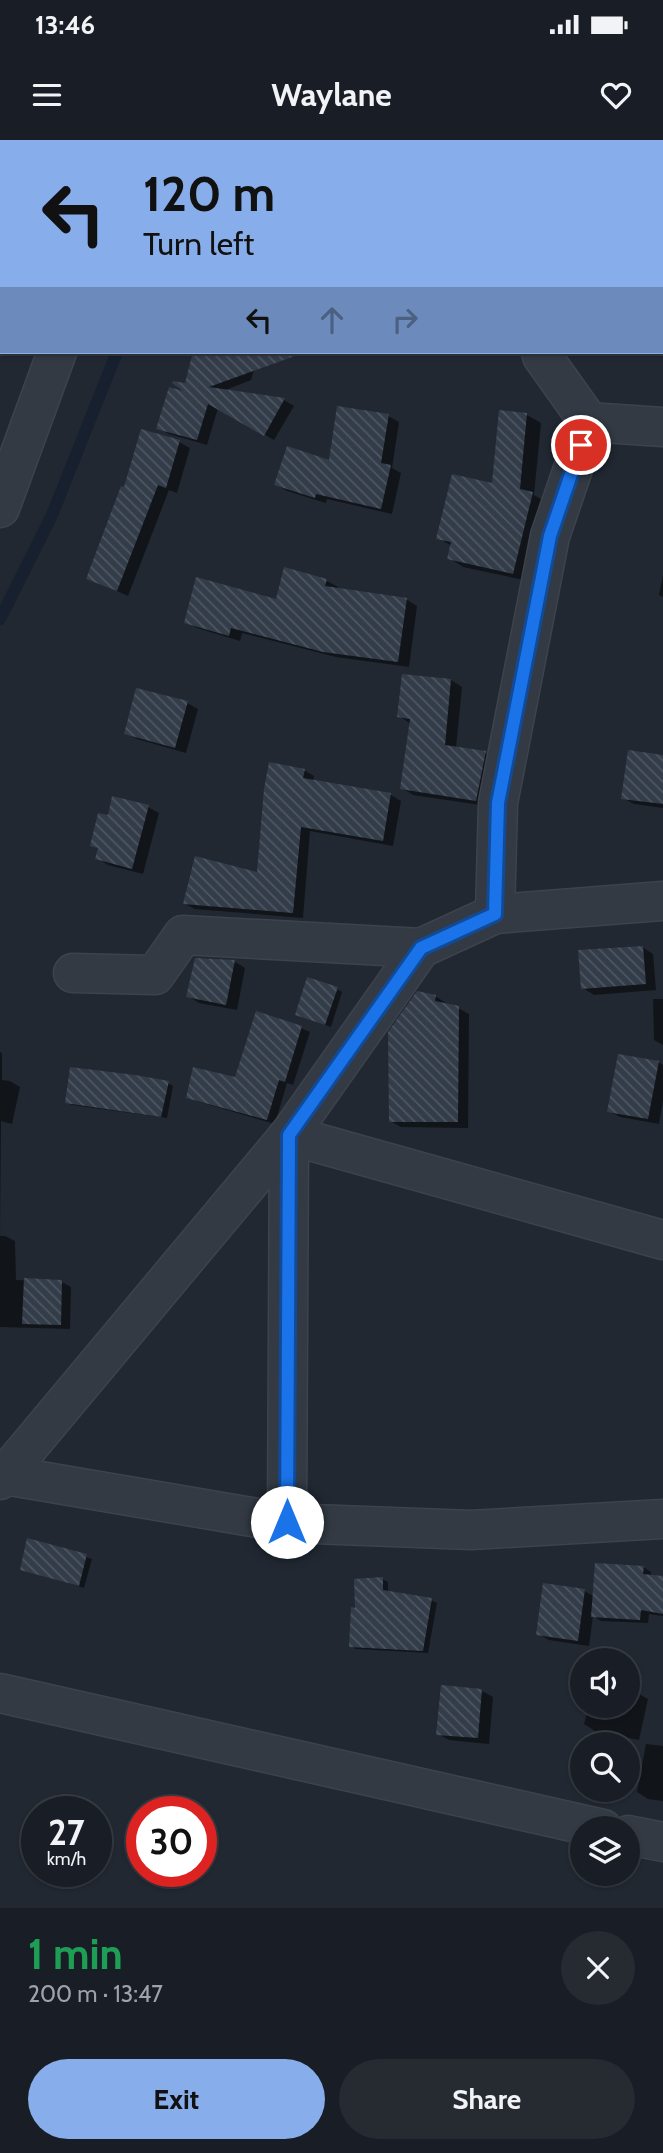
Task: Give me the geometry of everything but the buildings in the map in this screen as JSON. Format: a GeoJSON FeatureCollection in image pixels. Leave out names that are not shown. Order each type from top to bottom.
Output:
{"type":"FeatureCollection","features":[{"type":"Feature","properties":{"kind":"street"},"geometry":{"type":"LineString","coordinates":[[0,508],[56,354]]}},
{"type":"Feature","properties":{"kind":"street"},"geometry":{"type":"LineString","coordinates":[[542,354],[589,422]]}},
{"type":"Feature","properties":{"kind":"street"},"geometry":{"type":"LineString","coordinates":[[589,422],[663,427]]}},
{"type":"Feature","properties":{"kind":"street"},"geometry":{"type":"LineString","coordinates":[[495,914],[498,803],[508,749],[550,536],[589,422]]}},
{"type":"Feature","properties":{"kind":"street"},"geometry":{"type":"LineString","coordinates":[[74,973],[155,975],[183,935],[421,948],[495,914],[663,901]]}},
{"type":"Feature","properties":{"kind":"street"},"geometry":{"type":"LineString","coordinates":[[2,1477],[289,1135],[421,948]]}},
{"type":"Feature","properties":{"kind":"street"},"geometry":{"type":"LineString","coordinates":[[289,1135],[663,1240]]}},
{"type":"Feature","properties":{"kind":"street"},"geometry":{"type":"LineString","coordinates":[[287,1522],[289,1135]]}},
{"type":"Feature","properties":{"kind":"street"},"geometry":{"type":"LineString","coordinates":[[2,1477],[287,1522],[471,1530],[663,1519]]}},
{"type":"Feature","properties":{"kind":"street"},"geometry":{"type":"LineString","coordinates":[[0,1693],[570,1822]]}},
{"type":"Feature","properties":{"kind":"street"},"geometry":{"type":"LineString","coordinates":[[640,1837],[663,1842]]}},
{"type":"Feature","properties":{"kind":"waterway"},"geometry":{"type":"LineString","coordinates":[[0,619],[52,515],[116,354]]}},
{"type":"Feature","properties":{"kind":"route"},"geometry":{"type":"LineString","coordinates":[[287,1522],[289,1135],[421,948],[495,914],[498,803],[550,536],[581,445]]}}]}
